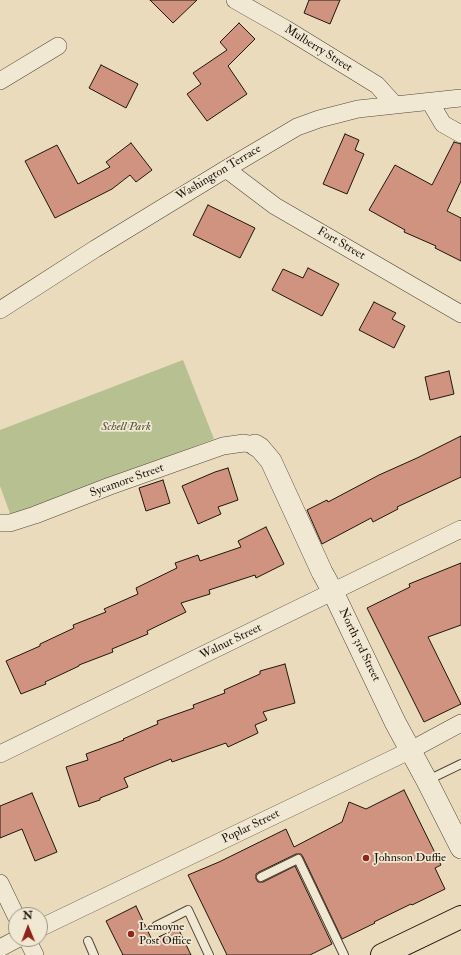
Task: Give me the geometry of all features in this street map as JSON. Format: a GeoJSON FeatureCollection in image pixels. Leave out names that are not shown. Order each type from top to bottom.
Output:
{"type":"FeatureCollection","features":[{"type":"Feature","properties":{"kind":"main road"},"geometry":{"type":"LineString","coordinates":[[382,955],[461,916]]}},
{"type":"Feature","properties":{"kind":"street","name":"Mulberry Street"},"geometry":{"type":"LineString","coordinates":[[235,0],[286,29],[377,86],[395,105]]}},
{"type":"Feature","properties":{"kind":"street"},"geometry":{"type":"LineString","coordinates":[[0,81],[58,46]]}},
{"type":"Feature","properties":{"kind":"street","name":"Washington Terrace"},"geometry":{"type":"LineString","coordinates":[[0,310],[95,249],[297,126],[358,109],[461,98]]}},
{"type":"Feature","properties":{"kind":"street"},"geometry":{"type":"LineString","coordinates":[[430,102],[443,124],[461,134]]}},
{"type":"Feature","properties":{"kind":"street","name":"Fort Street"},"geometry":{"type":"LineString","coordinates":[[226,169],[275,206],[461,314]]}},
{"type":"Feature","properties":{"kind":"street","name":"Sycamore Street"},"geometry":{"type":"LineString","coordinates":[[0,523],[10,523],[35,515],[110,486],[223,446],[244,443],[255,445]]}},
{"type":"Feature","properties":{"kind":"street","name":"North 3rd Street"},"geometry":{"type":"LineString","coordinates":[[255,445],[260,448],[272,461],[322,572],[395,722],[427,780],[461,848]]}},
{"type":"Feature","properties":{"kind":"street","name":"Walnut Street"},"geometry":{"type":"LineString","coordinates":[[0,754],[461,530]]}},
{"type":"Feature","properties":{"kind":"street","name":"Poplar Street"},"geometry":{"type":"LineString","coordinates":[[48,924],[411,750],[461,723]]}},
{"type":"Feature","properties":{"kind":"street"},"geometry":{"type":"LineString","coordinates":[[0,883],[12,907]]}},
{"type":"Feature","properties":{"kind":"lane"},"geometry":{"type":"LineString","coordinates":[[427,780],[461,764]]}},
{"type":"Feature","properties":{"kind":"lane"},"geometry":{"type":"LineString","coordinates":[[261,877],[298,859],[344,955]]}},
{"type":"Feature","properties":{"kind":"lane"},"geometry":{"type":"LineString","coordinates":[[156,926],[188,910],[209,955]]}},
{"type":"Feature","properties":{"kind":"lane"},"geometry":{"type":"LineString","coordinates":[[88,941],[94,955]]}},
{"type":"Feature","properties":{"kind":"green space","name":"Schell Park"},"geometry":{"type":"Polygon","coordinates":[[[183,360],[214,439],[11,516],[0,486],[0,430],[183,360]]]}},
{"type":"Feature","properties":{"kind":"building"},"geometry":{"type":"Polygon","coordinates":[[[150,0],[197,0],[173,23],[150,0]]]}},
{"type":"Feature","properties":{"kind":"building"},"geometry":{"type":"Polygon","coordinates":[[[309,0],[340,0],[330,24],[304,13],[309,0]]]}},
{"type":"Feature","properties":{"kind":"building"},"geometry":{"type":"Polygon","coordinates":[[[239,23],[255,39],[228,66],[247,94],[207,121],[187,94],[201,84],[193,73],[227,50],[220,42],[239,23]]]}},
{"type":"Feature","properties":{"kind":"building"},"geometry":{"type":"Polygon","coordinates":[[[101,65],[138,84],[126,108],[89,88],[101,65]]]}},
{"type":"Feature","properties":{"kind":"building"},"geometry":{"type":"Polygon","coordinates":[[[345,134],[359,140],[355,150],[364,154],[347,194],[323,184],[345,134]]]}},
{"type":"Feature","properties":{"kind":"building"},"geometry":{"type":"Polygon","coordinates":[[[454,142],[461,144],[461,181],[447,211],[461,218],[461,261],[435,248],[436,246],[404,232],[405,230],[369,210],[395,165],[432,185],[454,142]]]}},
{"type":"Feature","properties":{"kind":"building"},"geometry":{"type":"Polygon","coordinates":[[[131,143],[152,170],[136,182],[130,175],[112,189],[55,218],[25,161],[57,145],[78,184],[110,167],[106,162],[131,143]]]}},
{"type":"Feature","properties":{"kind":"building"},"geometry":{"type":"Polygon","coordinates":[[[208,205],[255,228],[240,258],[193,235],[208,205]]]}},
{"type":"Feature","properties":{"kind":"building"},"geometry":{"type":"Polygon","coordinates":[[[308,268],[339,284],[322,316],[272,290],[283,269],[303,278],[308,268]]]}},
{"type":"Feature","properties":{"kind":"building"},"geometry":{"type":"Polygon","coordinates":[[[374,302],[396,313],[392,319],[405,326],[394,348],[359,330],[374,302]]]}},
{"type":"Feature","properties":{"kind":"building"},"geometry":{"type":"Polygon","coordinates":[[[449,371],[454,394],[430,400],[425,377],[449,371]]]}},
{"type":"Feature","properties":{"kind":"building"},"geometry":{"type":"Polygon","coordinates":[[[461,436],[461,477],[397,507],[398,509],[373,522],[371,518],[322,544],[307,510],[327,500],[328,502],[379,475],[461,436]]]}},
{"type":"Feature","properties":{"kind":"building"},"geometry":{"type":"Polygon","coordinates":[[[228,468],[238,500],[218,507],[221,514],[198,524],[182,486],[228,468]]]}},
{"type":"Feature","properties":{"kind":"building"},"geometry":{"type":"Polygon","coordinates":[[[163,480],[170,503],[146,511],[139,488],[163,480]]]}},
{"type":"Feature","properties":{"kind":"building"},"geometry":{"type":"Polygon","coordinates":[[[266,527],[284,564],[256,578],[255,575],[209,590],[210,594],[181,603],[186,612],[147,631],[148,634],[112,649],[113,652],[79,665],[45,682],[46,684],[21,694],[6,661],[40,646],[40,644],[74,628],[73,625],[106,612],[104,609],[138,594],[136,588],[177,568],[175,563],[198,555],[200,561],[241,547],[238,541],[266,527]]]}},
{"type":"Feature","properties":{"kind":"building"},"geometry":{"type":"Polygon","coordinates":[[[461,563],[461,625],[428,637],[461,704],[424,722],[367,608],[410,587],[409,584],[461,563]]]}},
{"type":"Feature","properties":{"kind":"building"},"geometry":{"type":"Polygon","coordinates":[[[285,664],[295,703],[263,712],[267,720],[255,725],[258,733],[228,747],[226,743],[172,762],[171,759],[124,778],[128,787],[100,798],[100,800],[79,807],[66,767],[88,760],[86,754],[124,740],[123,739],[158,724],[157,721],[194,708],[193,705],[225,693],[224,690],[260,674],[260,671],[285,664]]]}},
{"type":"Feature","properties":{"kind":"building"},"geometry":{"type":"Polygon","coordinates":[[[404,790],[441,865],[435,868],[445,889],[412,905],[411,904],[342,939],[303,857],[301,854],[296,854],[259,872],[256,874],[256,879],[258,882],[263,882],[295,866],[332,944],[310,955],[227,955],[188,875],[219,862],[286,829],[294,847],[342,822],[349,802],[366,809],[404,790]]]}},
{"type":"Feature","properties":{"kind":"building"},"geometry":{"type":"Polygon","coordinates":[[[32,793],[57,852],[35,861],[22,829],[0,838],[0,806],[32,793]]]}},
{"type":"Feature","properties":{"kind":"building","name":"Lemoyne Post Office"},"geometry":{"type":"Polygon","coordinates":[[[136,906],[152,940],[178,928],[191,955],[123,955],[106,921],[136,906]]]}},
{"type":"Feature","properties":{"kind":"place","name":"Johnson Duffie"},"geometry":{"type":"Point","coordinates":[366,858]}},
{"type":"Feature","properties":{"kind":"place","name":"Lemoyne Post Office"},"geometry":{"type":"Point","coordinates":[131,934]}}]}
